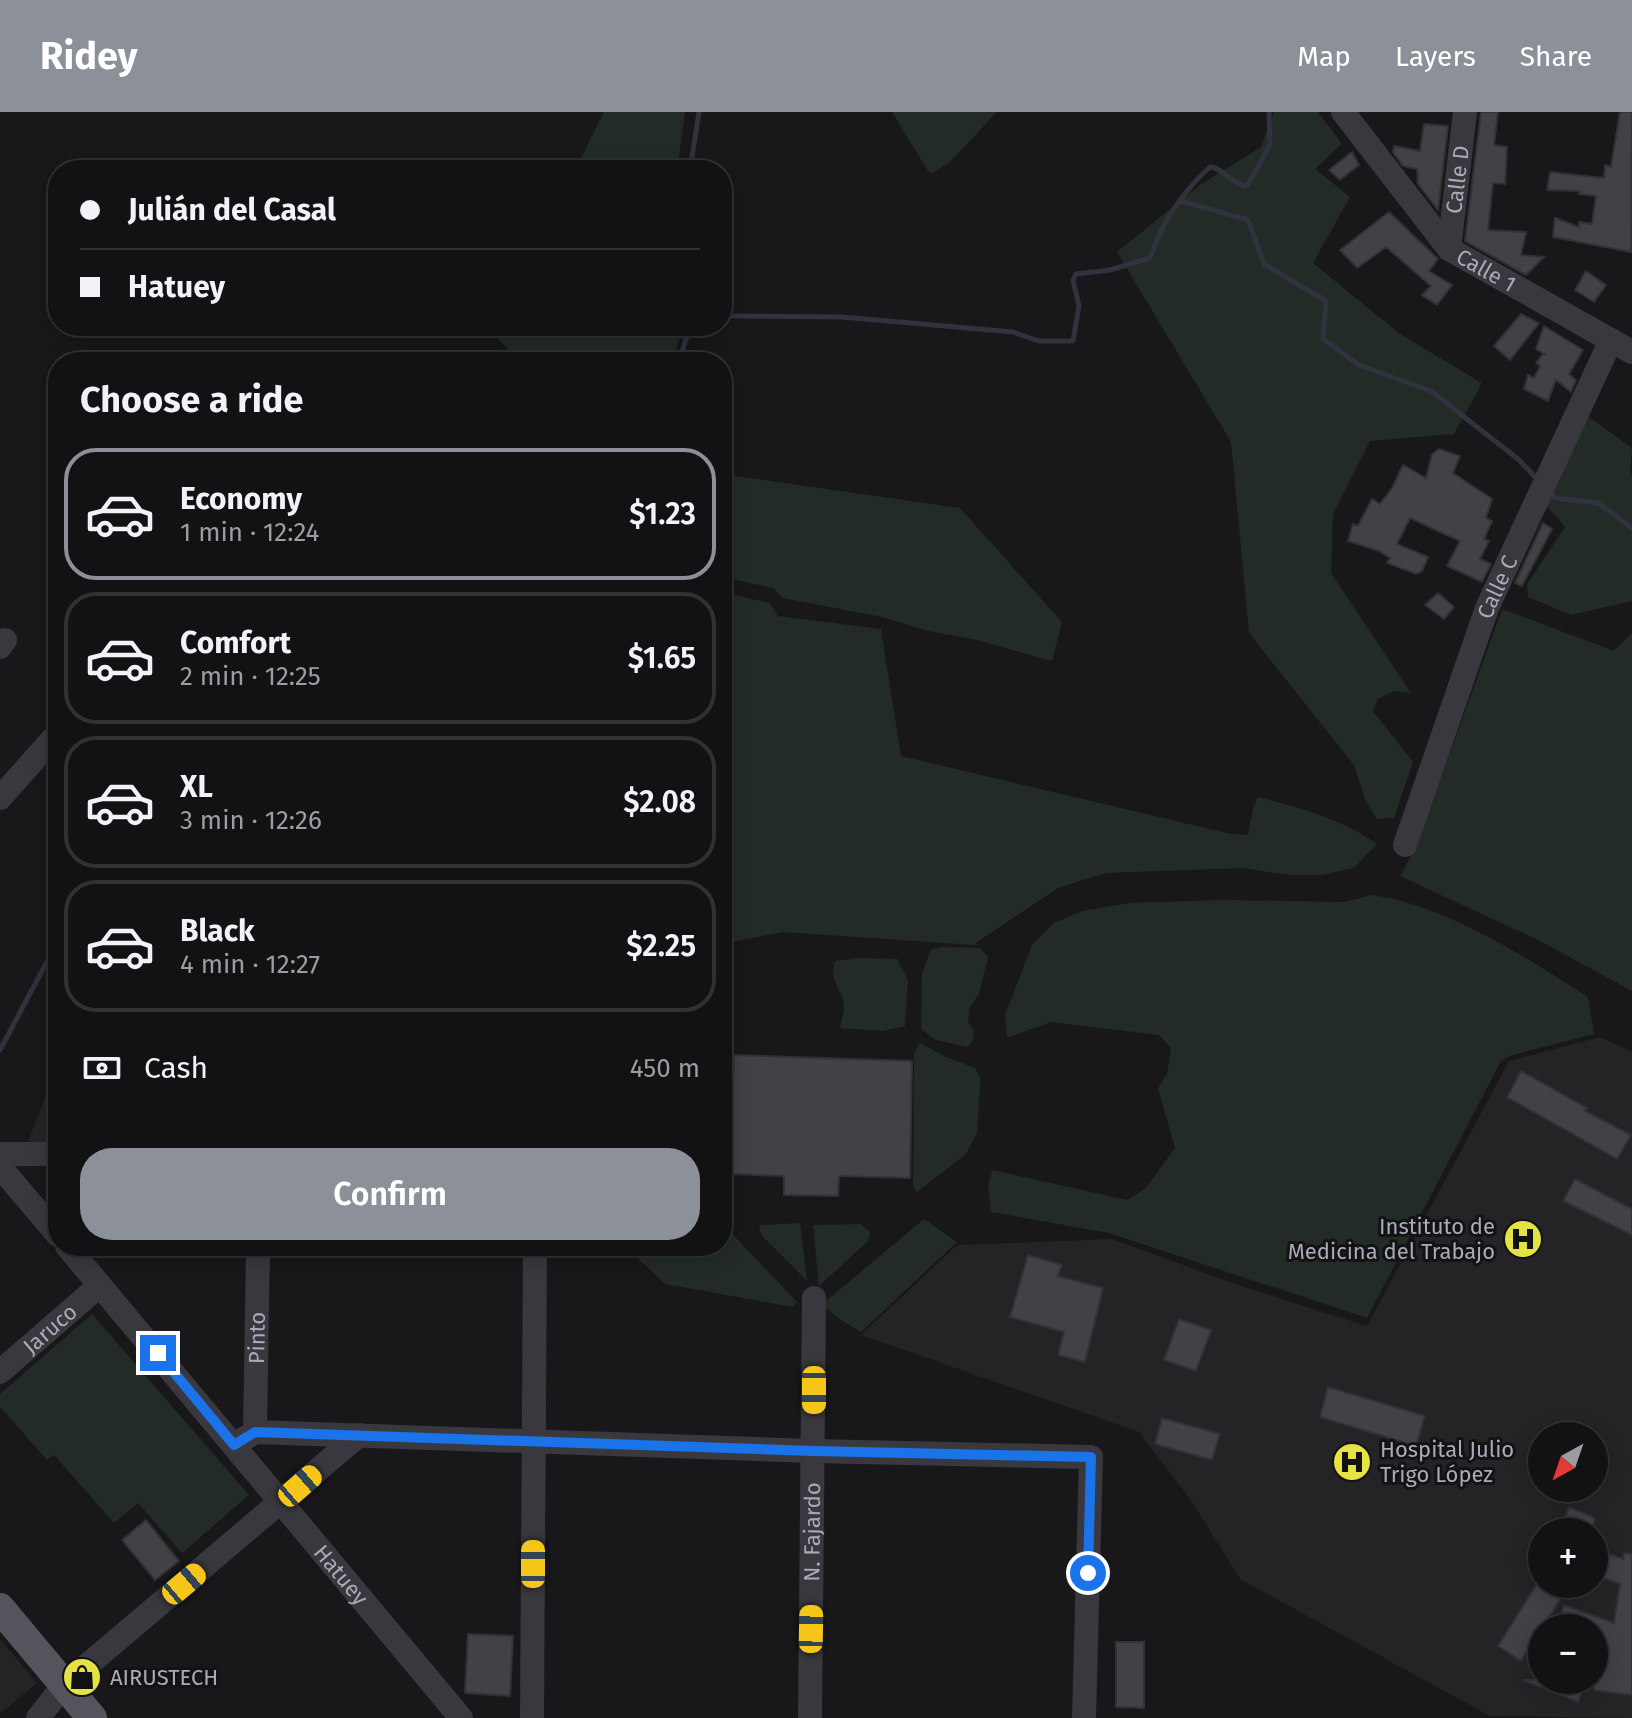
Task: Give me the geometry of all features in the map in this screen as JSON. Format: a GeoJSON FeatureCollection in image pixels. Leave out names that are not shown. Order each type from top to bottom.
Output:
{"type":"FeatureCollection","features":[{"type":"Feature","properties":{"kind":"main road"},"geometry":{"type":"LineString","coordinates":[[0,1608],[92,1718]]}},
{"type":"Feature","properties":{"kind":"street","name":"Calle 1"},"geometry":{"type":"LineString","coordinates":[[1343,112],[1449,249],[1622,346]]}},
{"type":"Feature","properties":{"kind":"street","name":"Calle D"},"geometry":{"type":"LineString","coordinates":[[1449,249],[1465,112]]}},
{"type":"Feature","properties":{"kind":"street","name":"Calle C"},"geometry":{"type":"LineString","coordinates":[[1405,845],[1487,608],[1550,472],[1622,346]]}},
{"type":"Feature","properties":{"kind":"street"},"geometry":{"type":"LineString","coordinates":[[0,798],[48,744]]}},
{"type":"Feature","properties":{"kind":"street"},"geometry":{"type":"LineString","coordinates":[[0,1154],[48,1154]]}},
{"type":"Feature","properties":{"kind":"street"},"geometry":{"type":"LineString","coordinates":[[0,1167],[48,1223]]}},
{"type":"Feature","properties":{"kind":"street","name":"Hatuey"},"geometry":{"type":"LineString","coordinates":[[75,1256],[460,1718]]}},
{"type":"Feature","properties":{"kind":"street","name":"Pinto"},"geometry":{"type":"LineString","coordinates":[[255,1432],[258,1256]]}},
{"type":"Feature","properties":{"kind":"street"},"geometry":{"type":"LineString","coordinates":[[532,1718],[535,1256]]}},
{"type":"Feature","properties":{"kind":"street","name":"Jaruco"},"geometry":{"type":"LineString","coordinates":[[0,1372],[100,1285]]}},
{"type":"Feature","properties":{"kind":"street","name":"N. Fajardo"},"geometry":{"type":"LineString","coordinates":[[810,1718],[814,1298]]}},
{"type":"Feature","properties":{"kind":"street"},"geometry":{"type":"LineString","coordinates":[[234,1445],[255,1432],[1091,1457],[1084,1718]]}},
{"type":"Feature","properties":{"kind":"street"},"geometry":{"type":"LineString","coordinates":[[23,1718],[359,1435]]}},
{"type":"Feature","properties":{"kind":"street"},"geometry":{"type":"LineString","coordinates":[[38,1718],[64,1685]]}},
{"type":"Feature","properties":{"kind":"shaded area"},"geometry":{"type":"Polygon","coordinates":[[[604,112],[685,112],[678,160],[580,160],[604,112]]]}},
{"type":"Feature","properties":{"kind":"shaded area"},"geometry":{"type":"Polygon","coordinates":[[[892,112],[997,112],[949,163],[933,173],[928,171],[892,112]]]}},
{"type":"Feature","properties":{"kind":"shaded area"},"geometry":{"type":"Polygon","coordinates":[[[1274,112],[1318,112],[1342,144],[1315,169],[1350,197],[1313,263],[1400,334],[1482,383],[1454,434],[1370,441],[1333,514],[1331,573],[1411,693],[1394,691],[1378,699],[1373,711],[1413,762],[1394,818],[1377,819],[1366,802],[1354,765],[1249,633],[1231,442],[1117,252],[1200,185],[1261,147],[1274,112]]]}},
{"type":"Feature","properties":{"kind":"shaded area"},"geometry":{"type":"Polygon","coordinates":[[[495,336],[680,336],[675,352],[511,352],[495,336]]]}},
{"type":"Feature","properties":{"kind":"shaded area"},"geometry":{"type":"Polygon","coordinates":[[[1585,414],[1632,448],[1632,601],[1571,615],[1528,597],[1527,584],[1565,527],[1546,505],[1585,414]]]}},
{"type":"Feature","properties":{"kind":"shaded area"},"geometry":{"type":"Polygon","coordinates":[[[732,475],[960,508],[1062,622],[1052,661],[882,617],[783,598],[773,588],[732,579],[732,475]]]}},
{"type":"Feature","properties":{"kind":"shaded area"},"geometry":{"type":"Polygon","coordinates":[[[732,594],[770,603],[778,616],[881,629],[901,756],[1231,834],[1248,835],[1258,797],[1335,821],[1377,844],[1354,868],[1322,875],[1288,875],[1243,868],[1106,873],[1058,888],[973,945],[783,932],[732,943],[732,594]]]}},
{"type":"Feature","properties":{"kind":"shaded area"},"geometry":{"type":"Polygon","coordinates":[[[1502,609],[1614,651],[1632,633],[1632,991],[1540,941],[1400,876],[1416,847],[1502,609]]]}},
{"type":"Feature","properties":{"kind":"shaded area"},"geometry":{"type":"Polygon","coordinates":[[[1372,895],[1399,900],[1456,921],[1512,950],[1588,997],[1594,1034],[1512,1055],[1501,1061],[1367,1318],[1109,1233],[991,1212],[988,1187],[992,1170],[1127,1200],[1145,1189],[1175,1148],[1158,1088],[1167,1074],[1171,1048],[1159,1035],[1051,1022],[1007,1038],[1005,1015],[1032,945],[1054,923],[1082,911],[1130,903],[1224,900],[1344,902],[1372,895]]]}},
{"type":"Feature","properties":{"kind":"shaded area"},"geometry":{"type":"Polygon","coordinates":[[[941,947],[980,948],[988,957],[979,994],[970,1007],[968,1021],[974,1032],[973,1040],[967,1047],[936,1040],[921,1029],[922,974],[931,950],[941,947]]]}},
{"type":"Feature","properties":{"kind":"shaded area"},"geometry":{"type":"Polygon","coordinates":[[[897,959],[908,980],[905,1026],[883,1031],[840,1028],[844,1007],[833,975],[835,961],[897,959]]]}},
{"type":"Feature","properties":{"kind":"shaded area","name":"Hospital Julio Trigo López"},"geometry":{"type":"Polygon","coordinates":[[[1600,1037],[1632,1052],[1632,1718],[1490,1716],[1240,1579],[1193,1503],[1139,1432],[861,1335],[957,1245],[1112,1239],[1241,1286],[1367,1326],[1509,1061],[1600,1037]]]}},
{"type":"Feature","properties":{"kind":"shaded area"},"geometry":{"type":"Polygon","coordinates":[[[920,1043],[975,1068],[980,1077],[980,1089],[977,1133],[966,1154],[917,1192],[913,1187],[914,1053],[920,1043]]]}},
{"type":"Feature","properties":{"kind":"shaded area"},"geometry":{"type":"Polygon","coordinates":[[[48,1090],[48,1144],[27,1144],[48,1090]]]}},
{"type":"Feature","properties":{"kind":"shaded area"},"geometry":{"type":"Polygon","coordinates":[[[924,1219],[957,1242],[861,1332],[826,1308],[826,1301],[924,1219]]]}},
{"type":"Feature","properties":{"kind":"shaded area"},"geometry":{"type":"Polygon","coordinates":[[[800,1223],[807,1281],[763,1237],[759,1229],[761,1225],[800,1223]]]}},
{"type":"Feature","properties":{"kind":"shaded area"},"geometry":{"type":"Polygon","coordinates":[[[861,1224],[870,1232],[868,1241],[819,1286],[813,1225],[861,1224]]]}},
{"type":"Feature","properties":{"kind":"shaded area"},"geometry":{"type":"Polygon","coordinates":[[[732,1234],[797,1302],[793,1307],[665,1284],[636,1256],[732,1256],[732,1234]]]}},
{"type":"Feature","properties":{"kind":"shaded area"},"geometry":{"type":"Polygon","coordinates":[[[92,1314],[249,1495],[182,1553],[138,1503],[114,1523],[54,1455],[47,1460],[0,1407],[0,1394],[92,1314]]]}},
{"type":"Feature","properties":{"kind":"shaded area"},"geometry":{"type":"Polygon","coordinates":[[[0,1639],[37,1683],[0,1714],[0,1639]]]}},
{"type":"Feature","properties":{"kind":"building"},"geometry":{"type":"Polygon","coordinates":[[[1481,112],[1498,112],[1494,145],[1507,147],[1505,184],[1493,183],[1488,230],[1526,232],[1521,255],[1544,257],[1526,275],[1465,241],[1481,112]]]}},
{"type":"Feature","properties":{"kind":"building"},"geometry":{"type":"Polygon","coordinates":[[[1620,112],[1632,112],[1631,252],[1553,237],[1555,218],[1579,227],[1579,222],[1592,224],[1596,196],[1579,194],[1580,191],[1547,190],[1550,172],[1604,178],[1605,165],[1611,167],[1620,112]]]}},
{"type":"Feature","properties":{"kind":"building"},"geometry":{"type":"Polygon","coordinates":[[[1424,124],[1448,126],[1438,210],[1418,184],[1417,169],[1403,166],[1393,152],[1394,146],[1420,151],[1424,124]]]}},
{"type":"Feature","properties":{"kind":"building"},"geometry":{"type":"Polygon","coordinates":[[[1352,152],[1359,165],[1340,180],[1329,170],[1352,152]]]}},
{"type":"Feature","properties":{"kind":"building"},"geometry":{"type":"Polygon","coordinates":[[[1389,212],[1438,259],[1429,271],[1452,285],[1437,305],[1422,295],[1431,286],[1386,247],[1357,268],[1340,250],[1389,212]]]}},
{"type":"Feature","properties":{"kind":"building"},"geometry":{"type":"Polygon","coordinates":[[[1586,271],[1606,285],[1594,302],[1575,290],[1586,271]]]}},
{"type":"Feature","properties":{"kind":"building"},"geometry":{"type":"Polygon","coordinates":[[[1521,314],[1539,323],[1510,360],[1494,346],[1521,314]]]}},
{"type":"Feature","properties":{"kind":"building"},"geometry":{"type":"Polygon","coordinates":[[[1544,326],[1583,350],[1569,374],[1576,380],[1571,392],[1556,380],[1548,401],[1524,389],[1528,375],[1534,378],[1540,366],[1536,363],[1543,354],[1546,355],[1536,349],[1544,326]]]}},
{"type":"Feature","properties":{"kind":"building"},"geometry":{"type":"Polygon","coordinates":[[[1439,449],[1460,456],[1453,473],[1492,499],[1486,518],[1492,521],[1484,539],[1489,541],[1480,559],[1491,564],[1482,582],[1447,566],[1460,541],[1410,518],[1397,544],[1428,557],[1422,571],[1416,574],[1387,563],[1390,558],[1379,551],[1348,541],[1353,524],[1358,526],[1372,499],[1380,504],[1403,465],[1426,478],[1432,454],[1439,449]]]}},
{"type":"Feature","properties":{"kind":"building"},"geometry":{"type":"Polygon","coordinates":[[[1543,523],[1552,529],[1522,586],[1515,583],[1543,523]]]}},
{"type":"Feature","properties":{"kind":"building"},"geometry":{"type":"Polygon","coordinates":[[[1438,593],[1454,607],[1444,619],[1425,605],[1438,593]]]}},
{"type":"Feature","properties":{"kind":"building"},"geometry":{"type":"Polygon","coordinates":[[[734,1055],[912,1061],[910,1178],[839,1176],[838,1196],[784,1195],[784,1176],[732,1174],[734,1055]]]}},
{"type":"Feature","properties":{"kind":"building"},"geometry":{"type":"Polygon","coordinates":[[[1521,1071],[1631,1135],[1617,1159],[1507,1097],[1521,1071]]]}},
{"type":"Feature","properties":{"kind":"building"},"geometry":{"type":"Polygon","coordinates":[[[1575,1179],[1632,1209],[1632,1235],[1563,1201],[1575,1179]]]}},
{"type":"Feature","properties":{"kind":"building"},"geometry":{"type":"Polygon","coordinates":[[[1028,1255],[1062,1265],[1058,1276],[1103,1288],[1085,1362],[1058,1355],[1064,1332],[1010,1317],[1028,1255]]]}},
{"type":"Feature","properties":{"kind":"building"},"geometry":{"type":"Polygon","coordinates":[[[1179,1319],[1211,1330],[1196,1371],[1164,1360],[1179,1319]]]}},
{"type":"Feature","properties":{"kind":"building"},"geometry":{"type":"Polygon","coordinates":[[[1328,1387],[1425,1416],[1416,1446],[1320,1417],[1328,1387]]]}},
{"type":"Feature","properties":{"kind":"building"},"geometry":{"type":"Polygon","coordinates":[[[1162,1418],[1220,1434],[1212,1460],[1155,1444],[1162,1418]]]}},
{"type":"Feature","properties":{"kind":"building"},"geometry":{"type":"Polygon","coordinates":[[[1569,1507],[1595,1518],[1565,1518],[1569,1507]]]}},
{"type":"Feature","properties":{"kind":"building"},"geometry":{"type":"Polygon","coordinates":[[[146,1520],[179,1561],[155,1580],[122,1540],[146,1520]]]}},
{"type":"Feature","properties":{"kind":"building"},"geometry":{"type":"Polygon","coordinates":[[[1624,1553],[1632,1554],[1632,1695],[1608,1692],[1608,1621],[1614,1623],[1620,1584],[1608,1580],[1608,1554],[1623,1559],[1624,1553]]]}},
{"type":"Feature","properties":{"kind":"building"},"geometry":{"type":"Polygon","coordinates":[[[1528,1598],[1561,1598],[1551,1614],[1528,1614],[1528,1650],[1521,1661],[1498,1646],[1528,1598]]]}},
{"type":"Feature","properties":{"kind":"building"},"geometry":{"type":"Polygon","coordinates":[[[1564,1605],[1589,1614],[1561,1614],[1564,1605]]]}},
{"type":"Feature","properties":{"kind":"building"},"geometry":{"type":"Polygon","coordinates":[[[468,1634],[513,1636],[510,1696],[465,1693],[468,1634]]]}},
{"type":"Feature","properties":{"kind":"building"},"geometry":{"type":"Polygon","coordinates":[[[1116,1642],[1144,1642],[1144,1708],[1116,1707],[1116,1642]]]}},
{"type":"Feature","properties":{"kind":"building"},"geometry":{"type":"Polygon","coordinates":[[[1558,1694],[1581,1694],[1578,1702],[1558,1694]]]}},
{"type":"Feature","properties":{"kind":"waterway"},"geometry":{"type":"LineString","coordinates":[[692,160],[699,112]]}},
{"type":"Feature","properties":{"kind":"waterway"},"geometry":{"type":"LineString","coordinates":[[732,316],[842,317],[1013,332],[1039,341],[1073,341],[1079,306],[1073,280],[1076,274],[1110,270],[1150,258],[1174,209],[1210,167],[1240,184],[1245,186],[1249,183],[1270,145],[1269,112]]}},
{"type":"Feature","properties":{"kind":"waterway"},"geometry":{"type":"LineString","coordinates":[[1181,201],[1248,220],[1264,264],[1326,301],[1323,339],[1359,365],[1431,391],[1518,459],[1539,481]]}},
{"type":"Feature","properties":{"kind":"waterway"},"geometry":{"type":"LineString","coordinates":[[682,352],[689,336]]}},
{"type":"Feature","properties":{"kind":"waterway"},"geometry":{"type":"LineString","coordinates":[[1549,491],[1555,498],[1598,503],[1632,528]]}},
{"type":"Feature","properties":{"kind":"waterway"},"geometry":{"type":"LineString","coordinates":[[0,1050],[48,960]]}},
{"type":"Feature","properties":{"kind":"place","name":"Instituto de Medicina del Trabajo"},"geometry":{"type":"Point","coordinates":[1523,1239]}},
{"type":"Feature","properties":{"kind":"place","name":"Hospital Julio Trigo López"},"geometry":{"type":"Point","coordinates":[1352,1462]}},
{"type":"Feature","properties":{"kind":"place","name":"AIRUSTECH"},"geometry":{"type":"Point","coordinates":[82,1677]}},
{"type":"Feature","properties":{"kind":"route"},"geometry":{"type":"LineString","coordinates":[[158,1353],[234,1445],[255,1432],[1091,1457],[1088,1573]]}}]}
